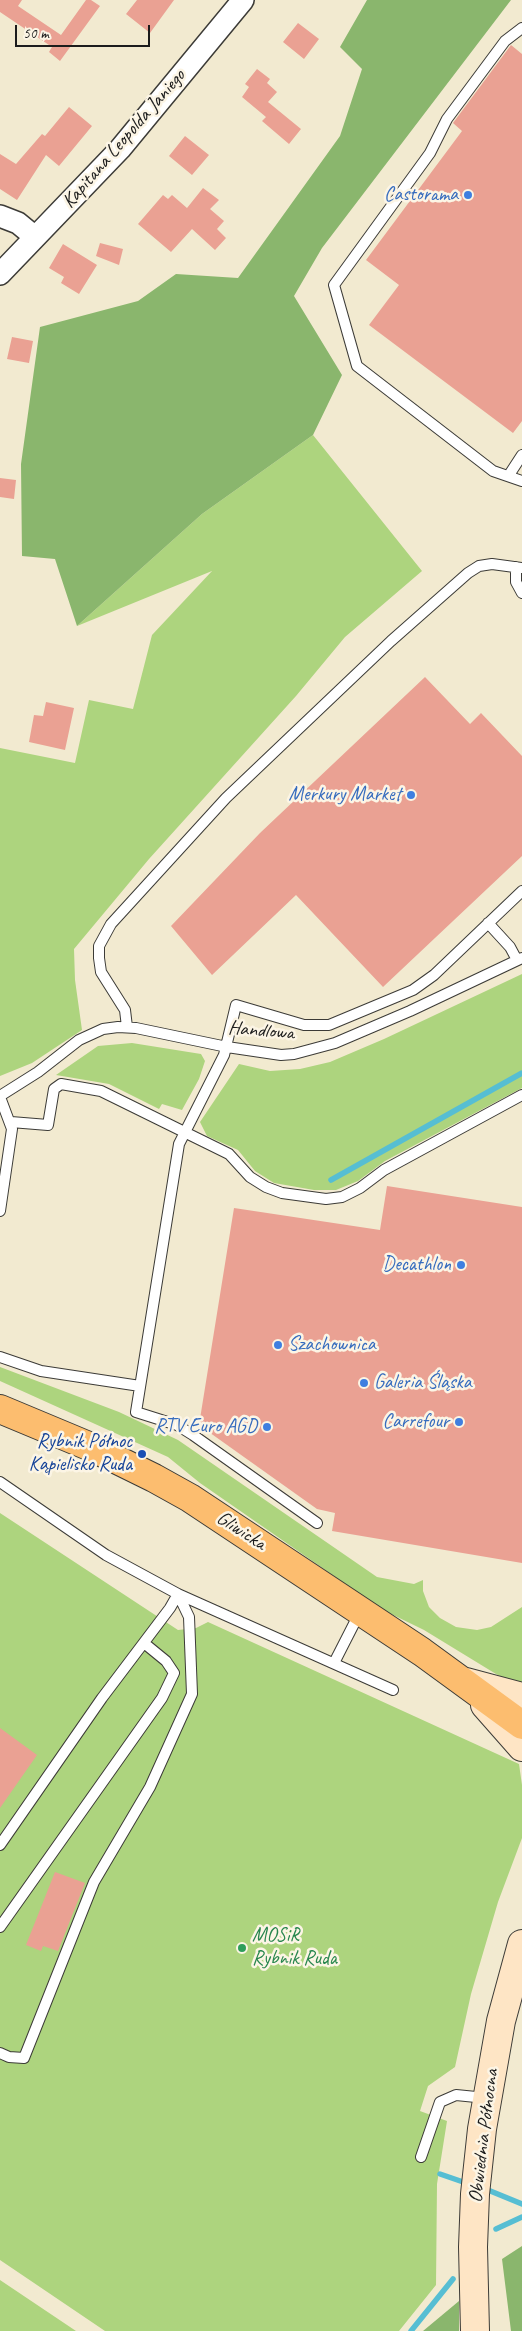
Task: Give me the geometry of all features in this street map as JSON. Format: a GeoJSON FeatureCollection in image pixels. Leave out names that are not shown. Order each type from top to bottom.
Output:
{"type":"FeatureCollection","features":[{"type":"Feature","properties":{"kind":"main road","name":"Gliwicka"},"geometry":{"type":"LineString","coordinates":[[0,1409],[91,1447],[175,1489],[466,1682],[522,1725]]}},
{"type":"Feature","properties":{"kind":"main road","name":"Gliwicka"},"geometry":{"type":"LineString","coordinates":[[466,1682],[522,1710]]}},
{"type":"Feature","properties":{"kind":"main road"},"geometry":{"type":"LineString","coordinates":[[466,1682],[522,1697]]}},
{"type":"Feature","properties":{"kind":"main road"},"geometry":{"type":"LineString","coordinates":[[466,1682],[522,1747]]}},
{"type":"Feature","properties":{"kind":"main road","name":"Obwiednia Północna"},"geometry":{"type":"LineString","coordinates":[[475,2331],[474,2210],[486,2098],[501,2021],[522,1944]]}},
{"type":"Feature","properties":{"kind":"street","name":"Kapitana Leopolda Janiego"},"geometry":{"type":"LineString","coordinates":[[0,274],[125,143],[243,0]]}},
{"type":"Feature","properties":{"kind":"street"},"geometry":{"type":"LineString","coordinates":[[0,216],[18,223],[35,237]]}},
{"type":"Feature","properties":{"kind":"lane"},"geometry":{"type":"LineString","coordinates":[[522,28],[505,41],[447,119],[430,154],[334,285],[357,366],[493,471],[522,481]]}},
{"type":"Feature","properties":{"kind":"lane"},"geometry":{"type":"LineString","coordinates":[[509,475],[522,455]]}},
{"type":"Feature","properties":{"kind":"lane"},"geometry":{"type":"LineString","coordinates":[[126,1027],[125,1010],[101,972],[98,958],[99,946],[111,924],[226,798],[391,642],[468,573],[485,564],[519,568],[516,582],[522,593]]}},
{"type":"Feature","properties":{"kind":"lane"},"geometry":{"type":"LineString","coordinates":[[317,1523],[193,1435],[176,1425],[136,1412],[177,1149],[227,1047],[236,1005],[304,1025],[329,1025],[413,990],[434,976],[522,891]]}},
{"type":"Feature","properties":{"kind":"lane"},"geometry":{"type":"LineString","coordinates":[[488,923],[519,959]]}},
{"type":"Feature","properties":{"kind":"lane","name":"Handlowa"},"geometry":{"type":"LineString","coordinates":[[0,1097],[89,1035],[103,1029],[126,1027],[227,1047],[281,1055],[320,1048],[410,1011],[519,959]]}},
{"type":"Feature","properties":{"kind":"lane"},"geometry":{"type":"LineString","coordinates":[[10,1122],[48,1125],[54,1089],[61,1084],[110,1094],[229,1154],[250,1177],[266,1187],[319,1199],[334,1199],[360,1188],[384,1170],[522,1095]]}},
{"type":"Feature","properties":{"kind":"lane"},"geometry":{"type":"LineString","coordinates":[[0,1097],[10,1122],[12,1135],[0,1211]]}},
{"type":"Feature","properties":{"kind":"lane"},"geometry":{"type":"LineString","coordinates":[[0,1357],[41,1371],[140,1386]]}},
{"type":"Feature","properties":{"kind":"lane"},"geometry":{"type":"LineString","coordinates":[[0,1482],[106,1555],[178,1594],[393,1690]]}},
{"type":"Feature","properties":{"kind":"lane"},"geometry":{"type":"LineString","coordinates":[[0,1845],[102,1698],[170,1608],[178,1594]]}},
{"type":"Feature","properties":{"kind":"lane"},"geometry":{"type":"LineString","coordinates":[[0,2053],[9,2057],[24,2058],[94,1882],[150,1787],[192,1694],[189,1617],[178,1594]]}},
{"type":"Feature","properties":{"kind":"lane"},"geometry":{"type":"LineString","coordinates":[[334,1663],[360,1611]]}},
{"type":"Feature","properties":{"kind":"lane"},"geometry":{"type":"LineString","coordinates":[[0,1927],[162,1698],[174,1674],[166,1661],[144,1643]]}},
{"type":"Feature","properties":{"kind":"lane"},"geometry":{"type":"LineString","coordinates":[[421,2157],[440,2102],[456,2095],[486,2098]]}},
{"type":"Feature","properties":{"kind":"green space"},"geometry":{"type":"Polygon","coordinates":[[[367,0],[511,0],[322,248],[294,296],[342,375],[313,435],[202,514],[77,626],[55,559],[22,556],[21,464],[40,327],[138,301],[176,274],[238,278],[340,136],[362,69],[340,47],[367,0]]]}},
{"type":"Feature","properties":{"kind":"green space"},"geometry":{"type":"Polygon","coordinates":[[[313,435],[422,571],[345,637],[296,696],[149,859],[74,949],[75,980],[82,1030],[32,1063],[0,1076],[0,748],[75,763],[89,700],[133,709],[152,635],[212,571],[77,626],[202,514],[313,435]]]}},
{"type":"Feature","properties":{"kind":"green space"},"geometry":{"type":"Polygon","coordinates":[[[522,974],[522,1088],[385,1161],[358,1181],[336,1190],[314,1190],[274,1183],[255,1171],[238,1150],[207,1136],[200,1122],[239,1064],[270,1071],[300,1069],[330,1062],[384,1039],[522,974]]]}},
{"type":"Feature","properties":{"kind":"green space"},"geometry":{"type":"Polygon","coordinates":[[[132,1043],[201,1054],[205,1061],[199,1079],[182,1110],[162,1104],[159,1109],[109,1084],[56,1075],[98,1046],[132,1043]]]}},
{"type":"Feature","properties":{"kind":"green space"},"geometry":{"type":"Polygon","coordinates":[[[0,1367],[119,1412],[178,1440],[377,1577],[414,1584],[423,1580],[423,1591],[429,1607],[440,1618],[456,1627],[477,1630],[491,1627],[522,1607],[522,1687],[496,1674],[424,1630],[383,1610],[200,1483],[168,1457],[0,1381],[0,1367]]]}},
{"type":"Feature","properties":{"kind":"green space","name":"MOSiR Rybnik Ruda"},"geometry":{"type":"Polygon","coordinates":[[[0,1513],[178,1630],[196,1628],[208,1622],[519,1764],[522,1785],[522,1838],[498,1902],[471,1994],[455,2067],[428,2086],[420,2111],[447,2121],[437,2184],[436,2285],[399,2331],[105,2331],[0,2260],[0,1513]]]}},
{"type":"Feature","properties":{"kind":"green space"},"geometry":{"type":"Polygon","coordinates":[[[522,2246],[522,2331],[511,2331],[502,2259],[522,2246]]]}},
{"type":"Feature","properties":{"kind":"green space"},"geometry":{"type":"Polygon","coordinates":[[[0,2280],[76,2331],[0,2331],[0,2280]]]}},
{"type":"Feature","properties":{"kind":"green space"},"geometry":{"type":"Polygon","coordinates":[[[459,2301],[459,2331],[423,2331],[459,2301]]]}},
{"type":"Feature","properties":{"kind":"building"},"geometry":{"type":"Polygon","coordinates":[[[0,0],[22,0],[18,6],[61,35],[86,0],[91,0],[100,6],[60,61],[49,52],[52,47],[0,12],[0,0]]]}},
{"type":"Feature","properties":{"kind":"building"},"geometry":{"type":"Polygon","coordinates":[[[137,0],[174,0],[150,33],[126,14],[137,0]]]}},
{"type":"Feature","properties":{"kind":"building"},"geometry":{"type":"Polygon","coordinates":[[[298,23],[319,39],[304,59],[283,42],[298,23]]]}},
{"type":"Feature","properties":{"kind":"building","name":"Castorama"},"geometry":{"type":"Polygon","coordinates":[[[511,45],[522,54],[522,421],[513,433],[369,325],[399,285],[366,260],[462,131],[453,123],[511,45]]]}},
{"type":"Feature","properties":{"kind":"building"},"geometry":{"type":"Polygon","coordinates":[[[257,69],[270,79],[267,83],[277,92],[268,102],[301,129],[289,144],[262,121],[266,117],[242,97],[249,87],[245,84],[257,69]]]}},
{"type":"Feature","properties":{"kind":"building"},"geometry":{"type":"Polygon","coordinates":[[[69,107],[92,126],[59,166],[46,155],[17,200],[0,189],[0,154],[16,164],[42,134],[45,136],[69,107]]]}},
{"type":"Feature","properties":{"kind":"building"},"geometry":{"type":"Polygon","coordinates":[[[185,136],[209,155],[192,175],[169,156],[185,136]]]}},
{"type":"Feature","properties":{"kind":"building"},"geometry":{"type":"Polygon","coordinates":[[[203,188],[219,200],[210,209],[224,221],[217,229],[226,238],[215,250],[192,229],[171,252],[138,224],[163,195],[168,199],[172,195],[187,208],[203,188]]]}},
{"type":"Feature","properties":{"kind":"building"},"geometry":{"type":"Polygon","coordinates":[[[100,243],[123,249],[119,265],[96,256],[100,243]]]}},
{"type":"Feature","properties":{"kind":"building"},"geometry":{"type":"Polygon","coordinates":[[[63,244],[97,265],[79,294],[61,283],[64,277],[49,268],[63,244]]]}},
{"type":"Feature","properties":{"kind":"building"},"geometry":{"type":"Polygon","coordinates":[[[12,337],[33,341],[29,363],[7,359],[12,337]]]}},
{"type":"Feature","properties":{"kind":"building"},"geometry":{"type":"Polygon","coordinates":[[[0,478],[16,480],[14,499],[0,497],[0,478]]]}},
{"type":"Feature","properties":{"kind":"building","name":"Merkury Market"},"geometry":{"type":"Polygon","coordinates":[[[425,677],[470,724],[481,713],[522,756],[522,856],[383,987],[296,895],[212,975],[171,926],[260,833],[425,677]]]}},
{"type":"Feature","properties":{"kind":"building"},"geometry":{"type":"Polygon","coordinates":[[[46,702],[74,708],[65,750],[29,742],[34,715],[43,716],[46,702]]]}},
{"type":"Feature","properties":{"kind":"building","name":"Galeria Śląska"},"geometry":{"type":"Polygon","coordinates":[[[387,1186],[522,1207],[522,1563],[332,1531],[335,1513],[317,1509],[199,1425],[234,1208],[380,1230],[387,1186]]]}},
{"type":"Feature","properties":{"kind":"building"},"geometry":{"type":"Polygon","coordinates":[[[0,1728],[37,1755],[0,1808],[0,1728]]]}},
{"type":"Feature","properties":{"kind":"building"},"geometry":{"type":"Polygon","coordinates":[[[55,1872],[85,1883],[58,1951],[43,1946],[41,1951],[26,1945],[55,1872]]]}},
{"type":"Feature","properties":{"kind":"waterway"},"geometry":{"type":"LineString","coordinates":[[331,1180],[522,1073]]}},
{"type":"Feature","properties":{"kind":"waterway"},"geometry":{"type":"LineString","coordinates":[[440,2174],[469,2184]]}},
{"type":"Feature","properties":{"kind":"waterway"},"geometry":{"type":"LineString","coordinates":[[483,2188],[522,2204]]}},
{"type":"Feature","properties":{"kind":"waterway"},"geometry":{"type":"LineString","coordinates":[[496,2229],[522,2217]]}},
{"type":"Feature","properties":{"kind":"waterway"},"geometry":{"type":"LineString","coordinates":[[411,2331],[453,2279]]}},
{"type":"Feature","properties":{"kind":"place","name":"Castorama"},"geometry":{"type":"Point","coordinates":[468,195]}},
{"type":"Feature","properties":{"kind":"place","name":"Merkury Market"},"geometry":{"type":"Point","coordinates":[411,795]}},
{"type":"Feature","properties":{"kind":"place","name":"Decathlon"},"geometry":{"type":"Point","coordinates":[461,1265]}},
{"type":"Feature","properties":{"kind":"place","name":"Szachownica"},"geometry":{"type":"Point","coordinates":[278,1345]}},
{"type":"Feature","properties":{"kind":"place","name":"Galeria Śląska"},"geometry":{"type":"Point","coordinates":[364,1383]}},
{"type":"Feature","properties":{"kind":"place","name":"Carrefour"},"geometry":{"type":"Point","coordinates":[459,1422]}},
{"type":"Feature","properties":{"kind":"place","name":"RTV Euro AGD"},"geometry":{"type":"Point","coordinates":[267,1427]}},
{"type":"Feature","properties":{"kind":"place","name":"Rybnik Północ Kąpielisko Ruda"},"geometry":{"type":"Point","coordinates":[142,1454]}},
{"type":"Feature","properties":{"kind":"place","name":"MOSiR Rybnik Ruda"},"geometry":{"type":"Point","coordinates":[242,1948]}}]}
